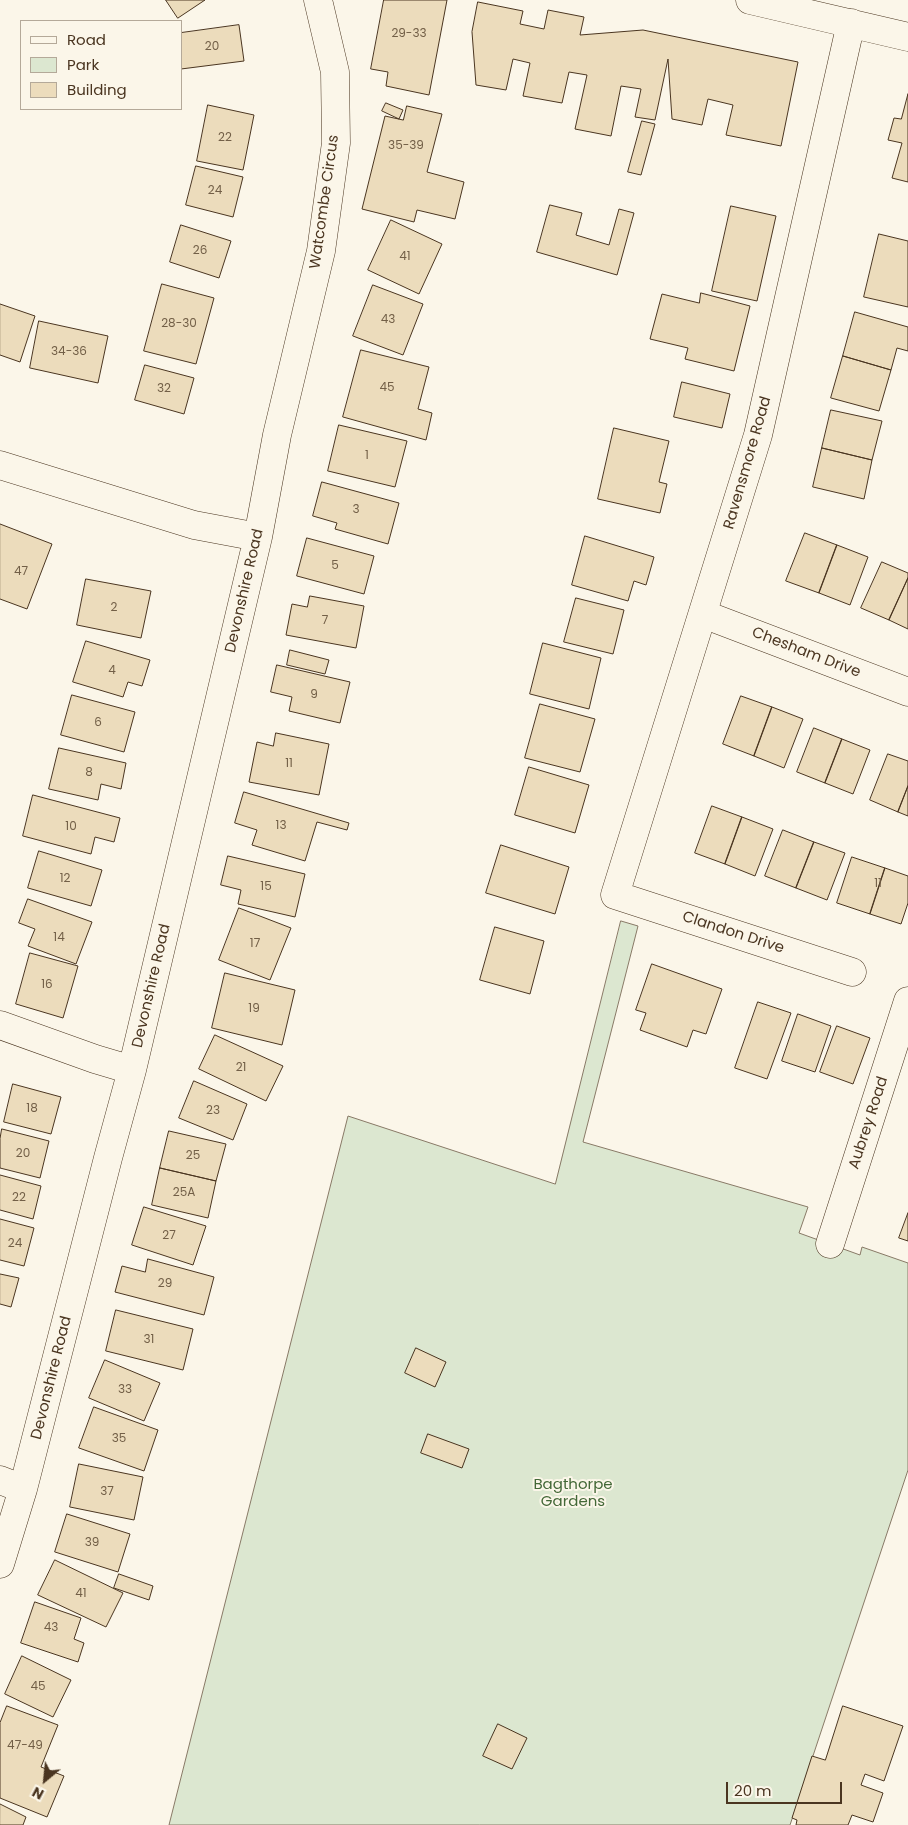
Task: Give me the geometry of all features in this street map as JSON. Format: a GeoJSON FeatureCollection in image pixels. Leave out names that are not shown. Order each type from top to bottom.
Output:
{"type":"FeatureCollection","features":[{"type":"Feature","properties":{"kind":"street","name":"Watcombe Circus"},"geometry":{"type":"LineString","coordinates":[[285,402],[321,250],[336,143],[335,72],[318,0]]}},
{"type":"Feature","properties":{"kind":"street"},"geometry":{"type":"LineString","coordinates":[[750,0],[908,38]]}},
{"type":"Feature","properties":{"kind":"street","name":"Ravensmore Road"},"geometry":{"type":"LineString","coordinates":[[615,895],[758,435],[851,23]]}},
{"type":"Feature","properties":{"kind":"street","name":"Devonshire Road"},"geometry":{"type":"LineString","coordinates":[[0,1564],[12,1485],[132,1070],[258,537],[285,402]]}},
{"type":"Feature","properties":{"kind":"street"},"geometry":{"type":"LineString","coordinates":[[0,465],[194,525],[258,537]]}},
{"type":"Feature","properties":{"kind":"street","name":"Chesham Drive"},"geometry":{"type":"LineString","coordinates":[[703,614],[908,692]]}},
{"type":"Feature","properties":{"kind":"street","name":"Clandon Drive"},"geometry":{"type":"LineString","coordinates":[[615,895],[852,972]]}},
{"type":"Feature","properties":{"kind":"street","name":"Aubrey Road"},"geometry":{"type":"LineString","coordinates":[[830,1244],[908,1001]]}},
{"type":"Feature","properties":{"kind":"street"},"geometry":{"type":"LineString","coordinates":[[0,1025],[95,1059],[132,1070]]}},
{"type":"Feature","properties":{"kind":"green space","name":"Bagthorpe Gardens"},"geometry":{"type":"Polygon","coordinates":[[[621,921],[638,926],[583,1142],[808,1207],[799,1233],[860,1255],[862,1247],[908,1263],[908,1470],[790,1825],[169,1825],[348,1116],[555,1184],[621,921]]]}},
{"type":"Feature","properties":{"kind":"building"},"geometry":{"type":"Polygon","coordinates":[[[166,0],[205,0],[178,18],[166,0]]]}},
{"type":"Feature","properties":{"kind":"building"},"geometry":{"type":"Polygon","coordinates":[[[384,0],[447,0],[429,95],[386,86],[388,72],[371,69],[384,0]]]}},
{"type":"Feature","properties":{"kind":"building"},"geometry":{"type":"Polygon","coordinates":[[[478,2],[523,11],[520,24],[544,29],[548,10],[584,17],[580,35],[643,30],[798,62],[781,146],[726,135],[733,105],[708,99],[702,125],[672,119],[668,59],[655,120],[635,117],[641,89],[621,86],[611,136],[575,129],[587,75],[569,72],[562,103],[523,96],[530,63],[513,59],[506,90],[476,85],[472,32],[478,2]]]}},
{"type":"Feature","properties":{"kind":"building"},"geometry":{"type":"Polygon","coordinates":[[[239,25],[244,61],[182,69],[182,33],[239,25]]]}},
{"type":"Feature","properties":{"kind":"building"},"geometry":{"type":"Polygon","coordinates":[[[908,94],[908,182],[892,178],[902,143],[888,140],[894,118],[901,119],[908,94]]]}},
{"type":"Feature","properties":{"kind":"building"},"geometry":{"type":"Polygon","coordinates":[[[386,103],[403,110],[399,119],[382,111],[386,103]]]}},
{"type":"Feature","properties":{"kind":"building"},"geometry":{"type":"Polygon","coordinates":[[[208,105],[254,115],[243,170],[197,161],[208,105]]]}},
{"type":"Feature","properties":{"kind":"building"},"geometry":{"type":"Polygon","coordinates":[[[407,106],[442,114],[427,172],[464,182],[455,219],[417,210],[414,222],[362,209],[385,116],[403,120],[407,106]]]}},
{"type":"Feature","properties":{"kind":"building"},"geometry":{"type":"Polygon","coordinates":[[[642,121],[655,124],[641,175],[628,172],[642,121]]]}},
{"type":"Feature","properties":{"kind":"building"},"geometry":{"type":"Polygon","coordinates":[[[196,166],[243,177],[233,217],[186,205],[196,166]]]}},
{"type":"Feature","properties":{"kind":"building"},"geometry":{"type":"Polygon","coordinates":[[[550,205],[582,213],[576,235],[609,245],[619,209],[634,213],[617,275],[537,252],[550,205]]]}},
{"type":"Feature","properties":{"kind":"building"},"geometry":{"type":"Polygon","coordinates":[[[731,206],[776,216],[757,301],[712,291],[731,206]]]}},
{"type":"Feature","properties":{"kind":"building"},"geometry":{"type":"Polygon","coordinates":[[[391,220],[442,244],[419,294],[368,270],[391,220]]]}},
{"type":"Feature","properties":{"kind":"building"},"geometry":{"type":"Polygon","coordinates":[[[181,225],[231,241],[219,278],[170,262],[181,225]]]}},
{"type":"Feature","properties":{"kind":"building"},"geometry":{"type":"Polygon","coordinates":[[[879,234],[908,241],[908,307],[864,297],[879,234]]]}},
{"type":"Feature","properties":{"kind":"building"},"geometry":{"type":"Polygon","coordinates":[[[162,284],[214,298],[196,364],[144,351],[162,284]]]}},
{"type":"Feature","properties":{"kind":"building"},"geometry":{"type":"Polygon","coordinates":[[[373,285],[423,304],[403,355],[353,336],[373,285]]]}},
{"type":"Feature","properties":{"kind":"building"},"geometry":{"type":"Polygon","coordinates":[[[701,293],[750,306],[734,371],[685,359],[688,348],[650,339],[662,294],[699,303],[701,293]]]}},
{"type":"Feature","properties":{"kind":"building"},"geometry":{"type":"Polygon","coordinates":[[[0,304],[35,316],[20,362],[0,355],[0,304]]]}},
{"type":"Feature","properties":{"kind":"building"},"geometry":{"type":"Polygon","coordinates":[[[855,312],[908,327],[908,351],[897,348],[891,370],[843,356],[855,312]]]}},
{"type":"Feature","properties":{"kind":"building"},"geometry":{"type":"Polygon","coordinates":[[[39,321],[108,336],[98,383],[30,368],[39,321]]]}},
{"type":"Feature","properties":{"kind":"building"},"geometry":{"type":"Polygon","coordinates":[[[361,350],[429,367],[418,409],[432,413],[426,440],[343,417],[361,350]]]}},
{"type":"Feature","properties":{"kind":"building"},"geometry":{"type":"Polygon","coordinates":[[[843,356],[891,370],[879,411],[831,398],[843,356]]]}},
{"type":"Feature","properties":{"kind":"building"},"geometry":{"type":"Polygon","coordinates":[[[145,365],[194,378],[184,414],[135,400],[145,365]]]}},
{"type":"Feature","properties":{"kind":"building"},"geometry":{"type":"Polygon","coordinates":[[[682,382],[730,394],[722,428],[674,417],[682,382]]]}},
{"type":"Feature","properties":{"kind":"building"},"geometry":{"type":"Polygon","coordinates":[[[831,410],[882,421],[872,460],[822,448],[831,410]]]}},
{"type":"Feature","properties":{"kind":"building"},"geometry":{"type":"Polygon","coordinates":[[[339,425],[407,441],[395,487],[328,471],[339,425]]]}},
{"type":"Feature","properties":{"kind":"building"},"geometry":{"type":"Polygon","coordinates":[[[614,428],[669,441],[659,482],[667,484],[660,513],[598,499],[614,428]]]}},
{"type":"Feature","properties":{"kind":"building"},"geometry":{"type":"Polygon","coordinates":[[[822,448],[872,460],[864,499],[813,487],[822,448]]]}},
{"type":"Feature","properties":{"kind":"building"},"geometry":{"type":"Polygon","coordinates":[[[322,482],[399,503],[388,544],[335,529],[337,523],[313,516],[322,482]]]}},
{"type":"Feature","properties":{"kind":"building"},"geometry":{"type":"Polygon","coordinates":[[[0,524],[52,544],[27,609],[0,599],[0,524]]]}},
{"type":"Feature","properties":{"kind":"building"},"geometry":{"type":"Polygon","coordinates":[[[805,533],[837,545],[819,593],[786,581],[805,533]]]}},
{"type":"Feature","properties":{"kind":"building"},"geometry":{"type":"Polygon","coordinates":[[[585,536],[654,557],[646,585],[634,581],[628,601],[572,585],[585,536]]]}},
{"type":"Feature","properties":{"kind":"building"},"geometry":{"type":"Polygon","coordinates":[[[307,538],[374,556],[364,594],[297,576],[307,538]]]}},
{"type":"Feature","properties":{"kind":"building"},"geometry":{"type":"Polygon","coordinates":[[[837,545],[868,557],[850,605],[819,593],[837,545]]]}},
{"type":"Feature","properties":{"kind":"building"},"geometry":{"type":"Polygon","coordinates":[[[882,562],[908,573],[908,578],[889,620],[861,608],[882,562]]]}},
{"type":"Feature","properties":{"kind":"building"},"geometry":{"type":"Polygon","coordinates":[[[908,578],[908,629],[889,620],[908,578]]]}},
{"type":"Feature","properties":{"kind":"building"},"geometry":{"type":"Polygon","coordinates":[[[86,579],[151,591],[141,638],[77,625],[86,579]]]}},
{"type":"Feature","properties":{"kind":"building"},"geometry":{"type":"Polygon","coordinates":[[[310,596],[364,606],[356,648],[286,635],[292,604],[307,607],[310,596]]]}},
{"type":"Feature","properties":{"kind":"building"},"geometry":{"type":"Polygon","coordinates":[[[576,598],[624,610],[613,654],[564,642],[576,598]]]}},
{"type":"Feature","properties":{"kind":"building"},"geometry":{"type":"Polygon","coordinates":[[[86,641],[150,660],[142,686],[128,682],[123,697],[73,682],[86,641]]]}},
{"type":"Feature","properties":{"kind":"building"},"geometry":{"type":"Polygon","coordinates":[[[543,643],[601,658],[589,709],[530,694],[543,643]]]}},
{"type":"Feature","properties":{"kind":"building"},"geometry":{"type":"Polygon","coordinates":[[[290,650],[329,660],[325,674],[287,665],[290,650]]]}},
{"type":"Feature","properties":{"kind":"building"},"geometry":{"type":"Polygon","coordinates":[[[277,665],[350,682],[340,723],[289,711],[292,697],[271,692],[277,665]]]}},
{"type":"Feature","properties":{"kind":"building"},"geometry":{"type":"Polygon","coordinates":[[[72,695],[135,712],[124,752],[61,735],[72,695]]]}},
{"type":"Feature","properties":{"kind":"building"},"geometry":{"type":"Polygon","coordinates":[[[741,696],[772,707],[754,756],[723,744],[741,696]]]}},
{"type":"Feature","properties":{"kind":"building"},"geometry":{"type":"Polygon","coordinates":[[[540,704],[595,719],[580,772],[525,758],[540,704]]]}},
{"type":"Feature","properties":{"kind":"building"},"geometry":{"type":"Polygon","coordinates":[[[772,707],[803,719],[784,768],[754,756],[772,707]]]}},
{"type":"Feature","properties":{"kind":"building"},"geometry":{"type":"Polygon","coordinates":[[[814,728],[842,739],[825,783],[797,772],[814,728]]]}},
{"type":"Feature","properties":{"kind":"building"},"geometry":{"type":"Polygon","coordinates":[[[276,733],[329,744],[319,795],[249,782],[257,742],[273,746],[276,733]]]}},
{"type":"Feature","properties":{"kind":"building"},"geometry":{"type":"Polygon","coordinates":[[[842,739],[870,750],[853,794],[825,783],[842,739]]]}},
{"type":"Feature","properties":{"kind":"building"},"geometry":{"type":"Polygon","coordinates":[[[59,748],[126,763],[121,789],[101,784],[98,800],[49,789],[59,748]]]}},
{"type":"Feature","properties":{"kind":"building"},"geometry":{"type":"Polygon","coordinates":[[[888,754],[908,761],[908,786],[898,812],[870,800],[888,754]]]}},
{"type":"Feature","properties":{"kind":"building"},"geometry":{"type":"Polygon","coordinates":[[[529,767],[589,785],[575,833],[515,815],[529,767]]]}},
{"type":"Feature","properties":{"kind":"building"},"geometry":{"type":"Polygon","coordinates":[[[908,786],[908,816],[898,812],[908,786]]]}},
{"type":"Feature","properties":{"kind":"building"},"geometry":{"type":"Polygon","coordinates":[[[244,792],[349,823],[347,830],[317,822],[305,861],[252,845],[257,830],[235,823],[244,792]]]}},
{"type":"Feature","properties":{"kind":"building"},"geometry":{"type":"Polygon","coordinates":[[[33,795],[120,818],[114,842],[95,837],[91,854],[23,836],[33,795]]]}},
{"type":"Feature","properties":{"kind":"building"},"geometry":{"type":"Polygon","coordinates":[[[712,806],[742,817],[725,864],[695,853],[712,806]]]}},
{"type":"Feature","properties":{"kind":"building"},"geometry":{"type":"Polygon","coordinates":[[[742,817],[773,829],[755,876],[725,864],[742,817]]]}},
{"type":"Feature","properties":{"kind":"building"},"geometry":{"type":"Polygon","coordinates":[[[783,830],[814,842],[796,888],[765,876],[783,830]]]}},
{"type":"Feature","properties":{"kind":"building"},"geometry":{"type":"Polygon","coordinates":[[[814,842],[845,853],[827,900],[796,888],[814,842]]]}},
{"type":"Feature","properties":{"kind":"building"},"geometry":{"type":"Polygon","coordinates":[[[501,845],[569,867],[555,914],[486,893],[501,845]]]}},
{"type":"Feature","properties":{"kind":"building"},"geometry":{"type":"Polygon","coordinates":[[[39,851],[102,870],[91,906],[28,888],[39,851]]]}},
{"type":"Feature","properties":{"kind":"building"},"geometry":{"type":"Polygon","coordinates":[[[228,856],[305,874],[295,917],[238,904],[241,890],[221,885],[228,856]]]}},
{"type":"Feature","properties":{"kind":"building"},"geometry":{"type":"Polygon","coordinates":[[[852,857],[885,868],[870,914],[837,903],[852,857]]]}},
{"type":"Feature","properties":{"kind":"building"},"geometry":{"type":"Polygon","coordinates":[[[885,868],[908,876],[908,903],[901,924],[870,914],[885,868]]]}},
{"type":"Feature","properties":{"kind":"building"},"geometry":{"type":"Polygon","coordinates":[[[28,899],[92,922],[76,964],[28,946],[35,929],[19,923],[28,899]]]}},
{"type":"Feature","properties":{"kind":"building"},"geometry":{"type":"Polygon","coordinates":[[[239,908],[291,928],[270,980],[219,960],[239,908]]]}},
{"type":"Feature","properties":{"kind":"building"},"geometry":{"type":"Polygon","coordinates":[[[495,927],[544,941],[530,994],[480,980],[495,927]]]}},
{"type":"Feature","properties":{"kind":"building"},"geometry":{"type":"Polygon","coordinates":[[[30,953],[78,966],[63,1018],[16,1004],[30,953]]]}},
{"type":"Feature","properties":{"kind":"building"},"geometry":{"type":"Polygon","coordinates":[[[652,964],[722,989],[706,1034],[693,1030],[687,1047],[640,1030],[646,1013],[636,1010],[652,964]]]}},
{"type":"Feature","properties":{"kind":"building"},"geometry":{"type":"Polygon","coordinates":[[[225,973],[295,990],[282,1045],[212,1028],[225,973]]]}},
{"type":"Feature","properties":{"kind":"building"},"geometry":{"type":"Polygon","coordinates":[[[758,1002],[791,1013],[767,1079],[735,1068],[758,1002]]]}},
{"type":"Feature","properties":{"kind":"building"},"geometry":{"type":"Polygon","coordinates":[[[798,1014],[831,1026],[815,1072],[782,1061],[798,1014]]]}},
{"type":"Feature","properties":{"kind":"building"},"geometry":{"type":"Polygon","coordinates":[[[837,1026],[870,1038],[853,1084],[820,1072],[837,1026]]]}},
{"type":"Feature","properties":{"kind":"building"},"geometry":{"type":"Polygon","coordinates":[[[215,1035],[283,1066],[266,1101],[199,1069],[215,1035]]]}},
{"type":"Feature","properties":{"kind":"building"},"geometry":{"type":"Polygon","coordinates":[[[194,1081],[247,1104],[233,1140],[179,1118],[194,1081]]]}},
{"type":"Feature","properties":{"kind":"building"},"geometry":{"type":"Polygon","coordinates":[[[13,1084],[61,1097],[51,1134],[4,1122],[13,1084]]]}},
{"type":"Feature","properties":{"kind":"building"},"geometry":{"type":"Polygon","coordinates":[[[2,1129],[49,1141],[40,1178],[0,1168],[2,1129]]]}},
{"type":"Feature","properties":{"kind":"building"},"geometry":{"type":"Polygon","coordinates":[[[169,1131],[226,1144],[216,1181],[160,1168],[169,1131]]]}},
{"type":"Feature","properties":{"kind":"building"},"geometry":{"type":"Polygon","coordinates":[[[160,1168],[216,1181],[208,1218],[152,1205],[160,1168]]]}},
{"type":"Feature","properties":{"kind":"building"},"geometry":{"type":"Polygon","coordinates":[[[0,1175],[41,1186],[33,1219],[0,1210],[0,1175]]]}},
{"type":"Feature","properties":{"kind":"building"},"geometry":{"type":"Polygon","coordinates":[[[144,1207],[206,1226],[193,1265],[132,1245],[144,1207]]]}},
{"type":"Feature","properties":{"kind":"building"},"geometry":{"type":"Polygon","coordinates":[[[908,1213],[908,1241],[899,1238],[908,1213]]]}},
{"type":"Feature","properties":{"kind":"building"},"geometry":{"type":"Polygon","coordinates":[[[0,1219],[34,1228],[24,1266],[0,1260],[0,1219]]]}},
{"type":"Feature","properties":{"kind":"building"},"geometry":{"type":"Polygon","coordinates":[[[148,1259],[214,1277],[204,1315],[115,1292],[122,1266],[145,1272],[148,1259]]]}},
{"type":"Feature","properties":{"kind":"building"},"geometry":{"type":"Polygon","coordinates":[[[0,1274],[19,1278],[11,1307],[0,1304],[0,1274]]]}},
{"type":"Feature","properties":{"kind":"building"},"geometry":{"type":"Polygon","coordinates":[[[116,1310],[193,1329],[183,1370],[106,1351],[116,1310]]]}},
{"type":"Feature","properties":{"kind":"building"},"geometry":{"type":"Polygon","coordinates":[[[416,1348],[446,1362],[435,1387],[405,1373],[416,1348]]]}},
{"type":"Feature","properties":{"kind":"building"},"geometry":{"type":"Polygon","coordinates":[[[105,1360],[160,1383],[144,1421],[89,1398],[105,1360]]]}},
{"type":"Feature","properties":{"kind":"building"},"geometry":{"type":"Polygon","coordinates":[[[94,1407],[158,1430],[144,1471],[79,1448],[94,1407]]]}},
{"type":"Feature","properties":{"kind":"building"},"geometry":{"type":"Polygon","coordinates":[[[428,1434],[469,1449],[462,1468],[421,1453],[428,1434]]]}},
{"type":"Feature","properties":{"kind":"building"},"geometry":{"type":"Polygon","coordinates":[[[79,1464],[143,1477],[134,1520],[70,1507],[79,1464]]]}},
{"type":"Feature","properties":{"kind":"building"},"geometry":{"type":"Polygon","coordinates":[[[67,1514],[130,1534],[118,1572],[55,1552],[67,1514]]]}},
{"type":"Feature","properties":{"kind":"building"},"geometry":{"type":"Polygon","coordinates":[[[55,1560],[123,1593],[106,1627],[38,1595],[55,1560]]]}},
{"type":"Feature","properties":{"kind":"building"},"geometry":{"type":"Polygon","coordinates":[[[119,1574],[153,1586],[149,1600],[114,1588],[119,1574]]]}},
{"type":"Feature","properties":{"kind":"building"},"geometry":{"type":"Polygon","coordinates":[[[35,1602],[81,1618],[74,1639],[84,1643],[78,1662],[21,1643],[35,1602]]]}},
{"type":"Feature","properties":{"kind":"building"},"geometry":{"type":"Polygon","coordinates":[[[22,1656],[71,1680],[53,1717],[5,1694],[22,1656]]]}},
{"type":"Feature","properties":{"kind":"building"},"geometry":{"type":"Polygon","coordinates":[[[7,1706],[58,1725],[41,1767],[64,1776],[47,1817],[0,1798],[0,1723],[7,1706]]]}},
{"type":"Feature","properties":{"kind":"building"},"geometry":{"type":"Polygon","coordinates":[[[843,1706],[903,1726],[884,1781],[865,1774],[861,1785],[883,1793],[873,1822],[852,1815],[848,1825],[796,1825],[797,1820],[792,1818],[812,1756],[825,1760],[843,1706]]]}},
{"type":"Feature","properties":{"kind":"building"},"geometry":{"type":"Polygon","coordinates":[[[498,1724],[527,1738],[512,1769],[483,1756],[498,1724]]]}},
{"type":"Feature","properties":{"kind":"building"},"geometry":{"type":"Polygon","coordinates":[[[0,1804],[26,1817],[23,1825],[0,1825],[0,1804]]]}}]}
